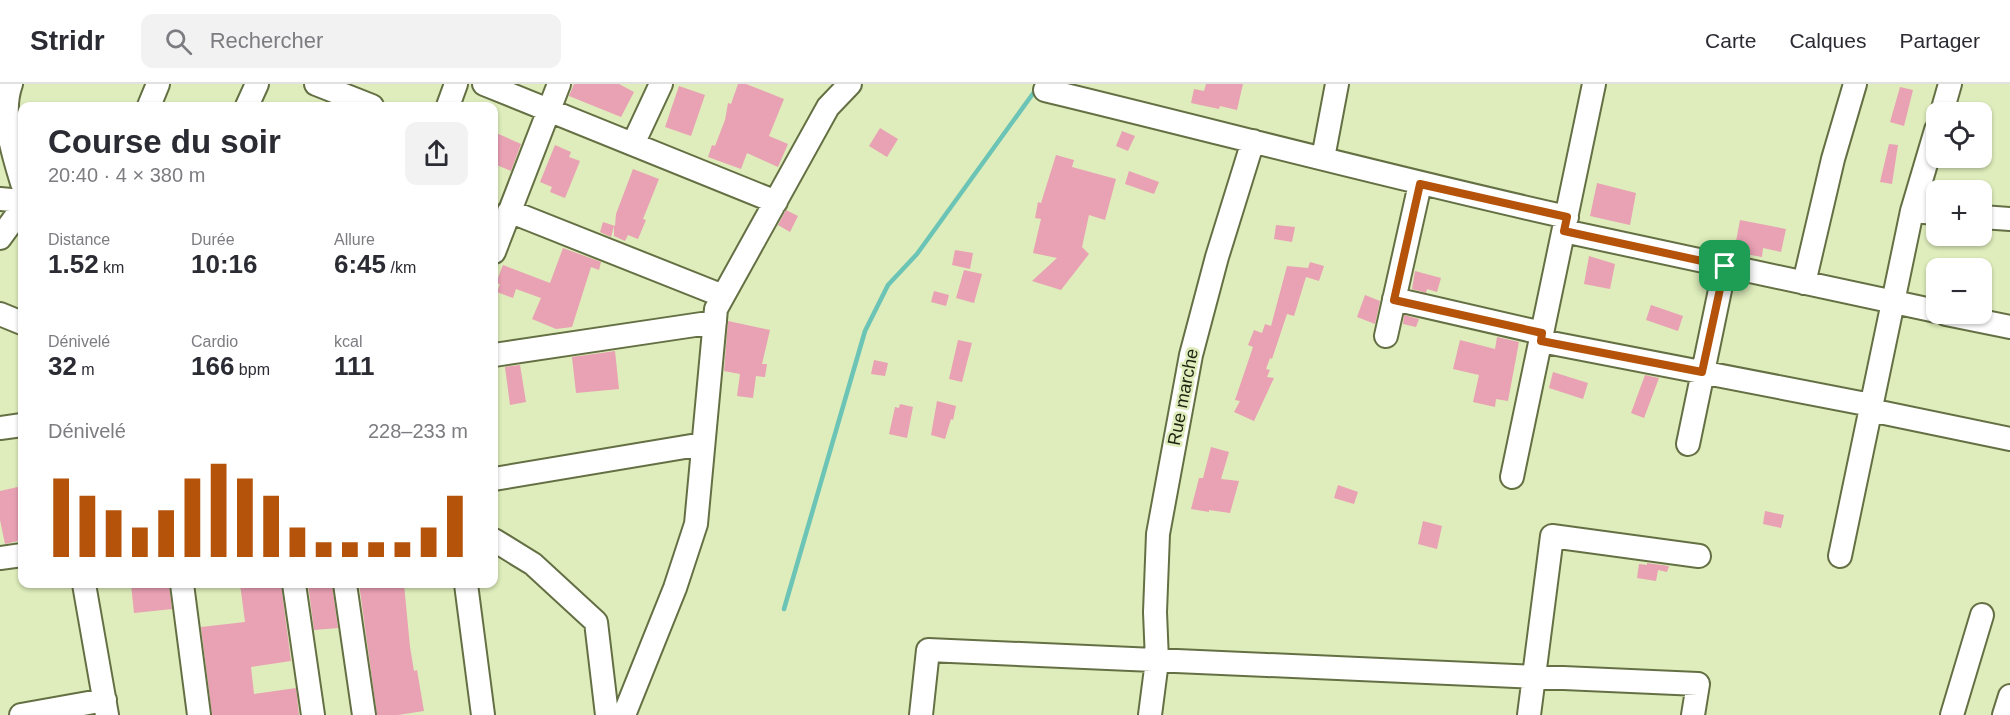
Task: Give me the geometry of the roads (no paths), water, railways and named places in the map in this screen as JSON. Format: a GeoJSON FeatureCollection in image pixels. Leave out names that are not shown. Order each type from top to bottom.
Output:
{"type":"FeatureCollection","features":[{"type":"Feature","properties":{"kind":"street"},"geometry":{"type":"LineString","coordinates":[[11,84],[2,123],[18,171]]}},
{"type":"Feature","properties":{"kind":"street"},"geometry":{"type":"LineString","coordinates":[[151,102],[158,84]]}},
{"type":"Feature","properties":{"kind":"street"},"geometry":{"type":"LineString","coordinates":[[249,102],[257,84]]}},
{"type":"Feature","properties":{"kind":"street"},"geometry":{"type":"LineString","coordinates":[[316,84],[357,99]]}},
{"type":"Feature","properties":{"kind":"street"},"geometry":{"type":"LineString","coordinates":[[449,102],[456,84]]}},
{"type":"Feature","properties":{"kind":"street"},"geometry":{"type":"LineString","coordinates":[[484,84],[776,202]]}},
{"type":"Feature","properties":{"kind":"street"},"geometry":{"type":"LineString","coordinates":[[498,241],[559,84]]}},
{"type":"Feature","properties":{"kind":"street"},"geometry":{"type":"LineString","coordinates":[[633,144],[661,84]]}},
{"type":"Feature","properties":{"kind":"street"},"geometry":{"type":"LineString","coordinates":[[624,715],[675,588],[696,524],[716,309],[828,107],[850,84]]}},
{"type":"Feature","properties":{"kind":"street"},"geometry":{"type":"LineString","coordinates":[[1323,158],[1337,84]]}},
{"type":"Feature","properties":{"kind":"street"},"geometry":{"type":"LineString","coordinates":[[1512,477],[1594,84]]}},
{"type":"Feature","properties":{"kind":"street"},"geometry":{"type":"LineString","coordinates":[[1804,283],[1833,159],[1855,84]]}},
{"type":"Feature","properties":{"kind":"street"},"geometry":{"type":"LineString","coordinates":[[1945,102],[1950,84]]}},
{"type":"Feature","properties":{"kind":"street"},"geometry":{"type":"LineString","coordinates":[[1045,90],[1323,158],[1725,266],[1926,309]]}},
{"type":"Feature","properties":{"kind":"street","name":"Rue marche"},"geometry":{"type":"LineString","coordinates":[[1150,715],[1157,660],[1155,612],[1158,534],[1198,322],[1252,141]]}},
{"type":"Feature","properties":{"kind":"street"},"geometry":{"type":"LineString","coordinates":[[1840,556],[1892,302],[1912,211],[1926,164]]}},
{"type":"Feature","properties":{"kind":"street"},"geometry":{"type":"LineString","coordinates":[[1386,336],[1420,184]]}},
{"type":"Feature","properties":{"kind":"street"},"geometry":{"type":"LineString","coordinates":[[0,199],[18,201]]}},
{"type":"Feature","properties":{"kind":"street"},"geometry":{"type":"LineString","coordinates":[[509,211],[723,296]]}},
{"type":"Feature","properties":{"kind":"street"},"geometry":{"type":"LineString","coordinates":[[1912,211],[1926,212]]}},
{"type":"Feature","properties":{"kind":"street"},"geometry":{"type":"LineString","coordinates":[[0,238],[18,213]]}},
{"type":"Feature","properties":{"kind":"street"},"geometry":{"type":"LineString","coordinates":[[1992,218],[2010,219]]}},
{"type":"Feature","properties":{"kind":"street"},"geometry":{"type":"LineString","coordinates":[[1688,444],[1725,266]]}},
{"type":"Feature","properties":{"kind":"street"},"geometry":{"type":"LineString","coordinates":[[1394,300],[1541,337],[2010,439]]}},
{"type":"Feature","properties":{"kind":"street"},"geometry":{"type":"LineString","coordinates":[[0,314],[18,322]]}},
{"type":"Feature","properties":{"kind":"street"},"geometry":{"type":"LineString","coordinates":[[498,354],[715,322]]}},
{"type":"Feature","properties":{"kind":"street"},"geometry":{"type":"LineString","coordinates":[[1992,323],[2010,327]]}},
{"type":"Feature","properties":{"kind":"street"},"geometry":{"type":"LineString","coordinates":[[0,428],[18,425]]}},
{"type":"Feature","properties":{"kind":"street"},"geometry":{"type":"LineString","coordinates":[[498,478],[703,444]]}},
{"type":"Feature","properties":{"kind":"street"},"geometry":{"type":"LineString","coordinates":[[1529,715],[1552,536],[1699,556]]}},
{"type":"Feature","properties":{"kind":"street"},"geometry":{"type":"LineString","coordinates":[[498,543],[532,564],[596,622],[607,715]]}},
{"type":"Feature","properties":{"kind":"street"},"geometry":{"type":"LineString","coordinates":[[0,558],[18,556]]}},
{"type":"Feature","properties":{"kind":"street"},"geometry":{"type":"LineString","coordinates":[[21,715],[106,708],[85,588]]}},
{"type":"Feature","properties":{"kind":"street"},"geometry":{"type":"LineString","coordinates":[[183,588],[199,715]]}},
{"type":"Feature","properties":{"kind":"street"},"geometry":{"type":"LineString","coordinates":[[295,588],[313,715]]}},
{"type":"Feature","properties":{"kind":"street"},"geometry":{"type":"LineString","coordinates":[[346,588],[364,715]]}},
{"type":"Feature","properties":{"kind":"street"},"geometry":{"type":"LineString","coordinates":[[467,588],[483,715]]}},
{"type":"Feature","properties":{"kind":"street"},"geometry":{"type":"LineString","coordinates":[[1952,715],[1982,615]]}},
{"type":"Feature","properties":{"kind":"street"},"geometry":{"type":"LineString","coordinates":[[921,715],[928,650],[1698,684],[1693,715]]}},
{"type":"Feature","properties":{"kind":"street"},"geometry":{"type":"LineString","coordinates":[[2004,715],[2010,696]]}},
{"type":"Feature","properties":{"kind":"waterway"},"geometry":{"type":"LineString","coordinates":[[784,609],[865,331],[888,285],[917,254],[1037,88]]}}]}
